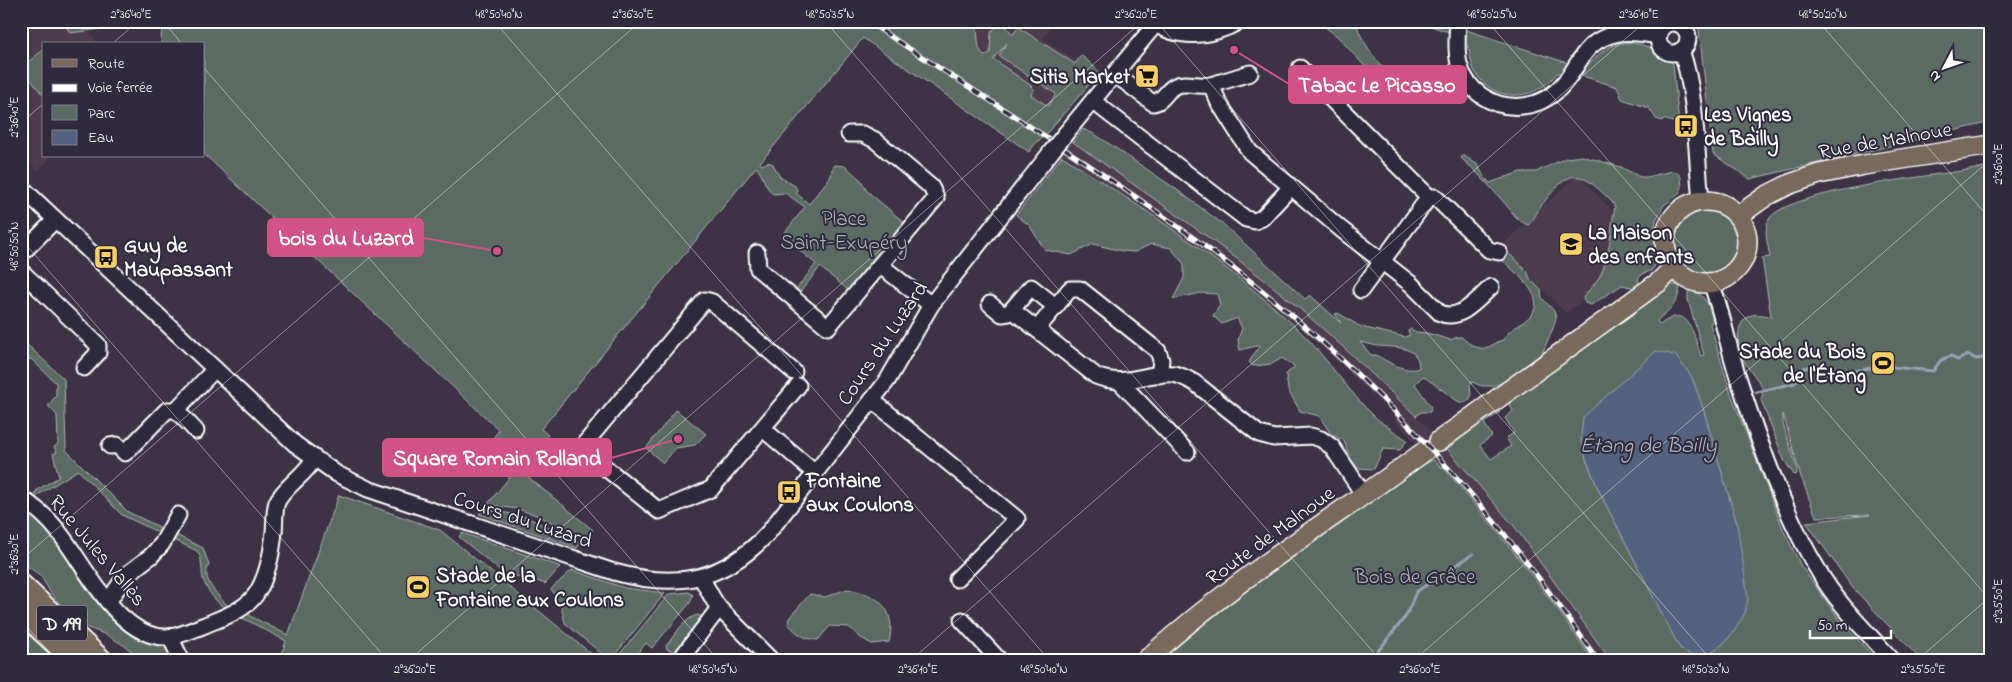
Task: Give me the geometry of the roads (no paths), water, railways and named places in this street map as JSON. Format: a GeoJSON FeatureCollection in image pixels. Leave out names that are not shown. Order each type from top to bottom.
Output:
{"type":"FeatureCollection","features":[{"type":"Feature","properties":{"kind":"highway","name":"D 199"},"geometry":{"type":"LineString","coordinates":[[21,585],[102,661]]}},
{"type":"Feature","properties":{"kind":"highway","name":"D 199"},"geometry":{"type":"LineString","coordinates":[[21,611],[75,661]]}},
{"type":"Feature","properties":{"kind":"main road","name":"Rue de Malnoue"},"geometry":{"type":"LineString","coordinates":[[1738,216],[1766,196],[1790,184],[1819,174],[1991,145]]}},
{"type":"Feature","properties":{"kind":"main road"},"geometry":{"type":"LineString","coordinates":[[1712,201],[1722,204],[1738,216],[1744,227],[1747,239],[1746,251],[1741,263],[1733,272],[1723,279],[1711,282],[1698,282],[1685,277],[1674,268],[1668,257],[1665,244],[1670,220],[1678,211],[1689,204],[1712,201]]}},
{"type":"Feature","properties":{"kind":"main road","name":"Route de Malnoue"},"geometry":{"type":"LineString","coordinates":[[1145,661],[1200,612],[1651,288],[1674,268]]}},
{"type":"Feature","properties":{"kind":"street"},"geometry":{"type":"LineString","coordinates":[[1155,22],[1172,32],[1200,35],[1214,33],[1240,21]]}},
{"type":"Feature","properties":{"kind":"street"},"geometry":{"type":"LineString","coordinates":[[1458,21],[1456,54],[1467,82],[1488,100],[1514,107],[1536,104],[1551,96],[1564,84],[1586,50],[1603,38],[1633,31],[1659,36]]}},
{"type":"Feature","properties":{"kind":"street","name":"Cours du Luzard"},"geometry":{"type":"LineString","coordinates":[[21,187],[295,444],[337,474],[368,489],[614,572],[644,580],[663,581],[701,577],[727,566],[754,548],[768,534],[895,370],[932,305],[1066,133],[1116,75],[1155,22]]}},
{"type":"Feature","properties":{"kind":"street"},"geometry":{"type":"LineString","coordinates":[[1676,22],[1685,28],[1688,37],[1682,50],[1668,52],[1661,45],[1660,32],[1667,24],[1676,22]]}},
{"type":"Feature","properties":{"kind":"street"},"geometry":{"type":"LineString","coordinates":[[1682,50],[1688,70],[1693,104],[1701,201]]}},
{"type":"Feature","properties":{"kind":"street"},"geometry":{"type":"LineString","coordinates":[[1300,68],[1429,197],[1435,197],[1489,250],[1499,252]]}},
{"type":"Feature","properties":{"kind":"street"},"geometry":{"type":"LineString","coordinates":[[1116,75],[1153,103],[1160,101],[1173,86],[1180,84],[1211,85],[1250,73]]}},
{"type":"Feature","properties":{"kind":"street"},"geometry":{"type":"LineString","coordinates":[[1211,85],[1219,103],[1244,144],[1342,230],[1411,284],[1440,313],[1446,315],[1458,314],[1491,287]]}},
{"type":"Feature","properties":{"kind":"street"},"geometry":{"type":"LineString","coordinates":[[1094,102],[1246,219],[1255,221],[1262,218],[1291,187]]}},
{"type":"Feature","properties":{"kind":"street"},"geometry":{"type":"LineString","coordinates":[[757,253],[758,269],[828,327],[936,198],[931,187],[875,140],[863,134],[849,134]]}},
{"type":"Feature","properties":{"kind":"street"},"geometry":{"type":"LineString","coordinates":[[1361,290],[1429,197]]}},
{"type":"Feature","properties":{"kind":"street"},"geometry":{"type":"LineString","coordinates":[[21,254],[55,220]]}},
{"type":"Feature","properties":{"kind":"street"},"geometry":{"type":"LineString","coordinates":[[880,265],[932,305]]}},
{"type":"Feature","properties":{"kind":"street"},"geometry":{"type":"LineString","coordinates":[[21,271],[98,345],[98,353],[84,368]]}},
{"type":"Feature","properties":{"kind":"street"},"geometry":{"type":"LineString","coordinates":[[1711,282],[1738,378],[1763,449],[1797,532],[1818,572],[1843,607],[1893,661]]}},
{"type":"Feature","properties":{"kind":"street"},"geometry":{"type":"LineString","coordinates":[[990,304],[1002,314],[1009,313],[1031,287],[1056,306]]}},
{"type":"Feature","properties":{"kind":"street"},"geometry":{"type":"LineString","coordinates":[[1037,330],[1070,289],[1080,289],[1158,351],[1161,360],[1159,375]]}},
{"type":"Feature","properties":{"kind":"street"},"geometry":{"type":"LineString","coordinates":[[706,300],[712,302],[796,379],[763,429],[711,489],[658,511],[581,448],[706,300]]}},
{"type":"Feature","properties":{"kind":"street"},"geometry":{"type":"LineString","coordinates":[[1012,310],[1096,376],[1108,381],[1120,382],[1173,374],[1195,383],[1259,434],[1274,438],[1311,436],[1321,439],[1332,447],[1364,495]]}},
{"type":"Feature","properties":{"kind":"street"},"geometry":{"type":"LineString","coordinates":[[176,410],[215,368]]}},
{"type":"Feature","properties":{"kind":"street"},"geometry":{"type":"LineString","coordinates":[[1120,382],[1187,452]]}},
{"type":"Feature","properties":{"kind":"street"},"geometry":{"type":"LineString","coordinates":[[872,400],[1018,519],[957,579]]}},
{"type":"Feature","properties":{"kind":"street"},"geometry":{"type":"LineString","coordinates":[[110,446],[117,445],[125,453],[166,410],[176,410],[196,431]]}},
{"type":"Feature","properties":{"kind":"street"},"geometry":{"type":"LineString","coordinates":[[763,429],[815,473]]}},
{"type":"Feature","properties":{"kind":"street","name":"Rue Jules Vallès"},"geometry":{"type":"LineString","coordinates":[[21,498],[44,516],[58,531],[108,602],[136,628],[152,635],[170,637],[238,611],[251,601],[264,577],[272,550],[278,500],[314,459]]}},
{"type":"Feature","properties":{"kind":"street"},"geometry":{"type":"LineString","coordinates":[[108,602],[126,575],[162,544],[178,515]]}},
{"type":"Feature","properties":{"kind":"street"},"geometry":{"type":"LineString","coordinates":[[701,577],[719,608],[772,661]]}},
{"type":"Feature","properties":{"kind":"street"},"geometry":{"type":"LineString","coordinates":[[679,661],[719,608]]}},
{"type":"Feature","properties":{"kind":"street"},"geometry":{"type":"LineString","coordinates":[[962,620],[1000,661]]}},
{"type":"Feature","properties":{"kind":"street"},"geometry":{"type":"LineString","coordinates":[[170,637],[182,661]]}},
{"type":"Feature","properties":{"kind":"water","name":"Étang de Bailly"},"geometry":{"type":"Polygon","coordinates":[[[1656,351],[1675,355],[1692,377],[1737,524],[1748,598],[1745,613],[1735,630],[1724,643],[1710,653],[1691,655],[1680,648],[1599,491],[1586,459],[1581,439],[1583,417],[1656,351]]]}},
{"type":"Feature","properties":{"kind":"waterway"},"geometry":{"type":"LineString","coordinates":[[1756,392],[1795,383],[1804,368],[1821,365],[1838,374],[1882,366],[1933,371],[1941,360],[1951,356],[1957,360],[1969,355],[1976,359],[1991,357]]}},
{"type":"Feature","properties":{"kind":"waterway"},"geometry":{"type":"LineString","coordinates":[[1370,661],[1406,616],[1416,592],[1473,554]]}},
{"type":"Feature","properties":{"kind":"railway"},"geometry":{"type":"LineString","coordinates":[[867,21],[1100,172],[1191,236],[1288,312],[1338,356],[1432,450],[1519,552],[1598,661]]}},
{"type":"Feature","properties":{"kind":"place","name":"Tabac Le Picasso"},"geometry":{"type":"Point","coordinates":[1234,50]}},
{"type":"Feature","properties":{"kind":"place","name":"Sitis Market"},"geometry":{"type":"Point","coordinates":[1147,76]}},
{"type":"Feature","properties":{"kind":"place","name":"Les Vignes de Bailly"},"geometry":{"type":"Point","coordinates":[1686,126]}},
{"type":"Feature","properties":{"kind":"place","name":"La Maison des enfants"},"geometry":{"type":"Point","coordinates":[1571,244]}},
{"type":"Feature","properties":{"kind":"place","name":"bois du Luzard"},"geometry":{"type":"Point","coordinates":[497,251]}},
{"type":"Feature","properties":{"kind":"place","name":"Guy de Maupassant"},"geometry":{"type":"Point","coordinates":[106,257]}},
{"type":"Feature","properties":{"kind":"place","name":"Stade du Bois de l'Étang"},"geometry":{"type":"Point","coordinates":[1883,363]}},
{"type":"Feature","properties":{"kind":"place","name":"Square Romain Rolland"},"geometry":{"type":"Point","coordinates":[678,439]}},
{"type":"Feature","properties":{"kind":"place","name":"Fontaine aux Coulons"},"geometry":{"type":"Point","coordinates":[789,492]}},
{"type":"Feature","properties":{"kind":"place","name":"Stade de la Fontaine aux Coulons"},"geometry":{"type":"Point","coordinates":[418,587]}},
{"type":"Feature","properties":{"kind":"park label","name":"Place Saint-Exupéry"},"geometry":{"type":"Point","coordinates":[844,230]}},
{"type":"Feature","properties":{"kind":"park label","name":"Bois de Grâce"},"geometry":{"type":"Point","coordinates":[1415,576]}}]}
